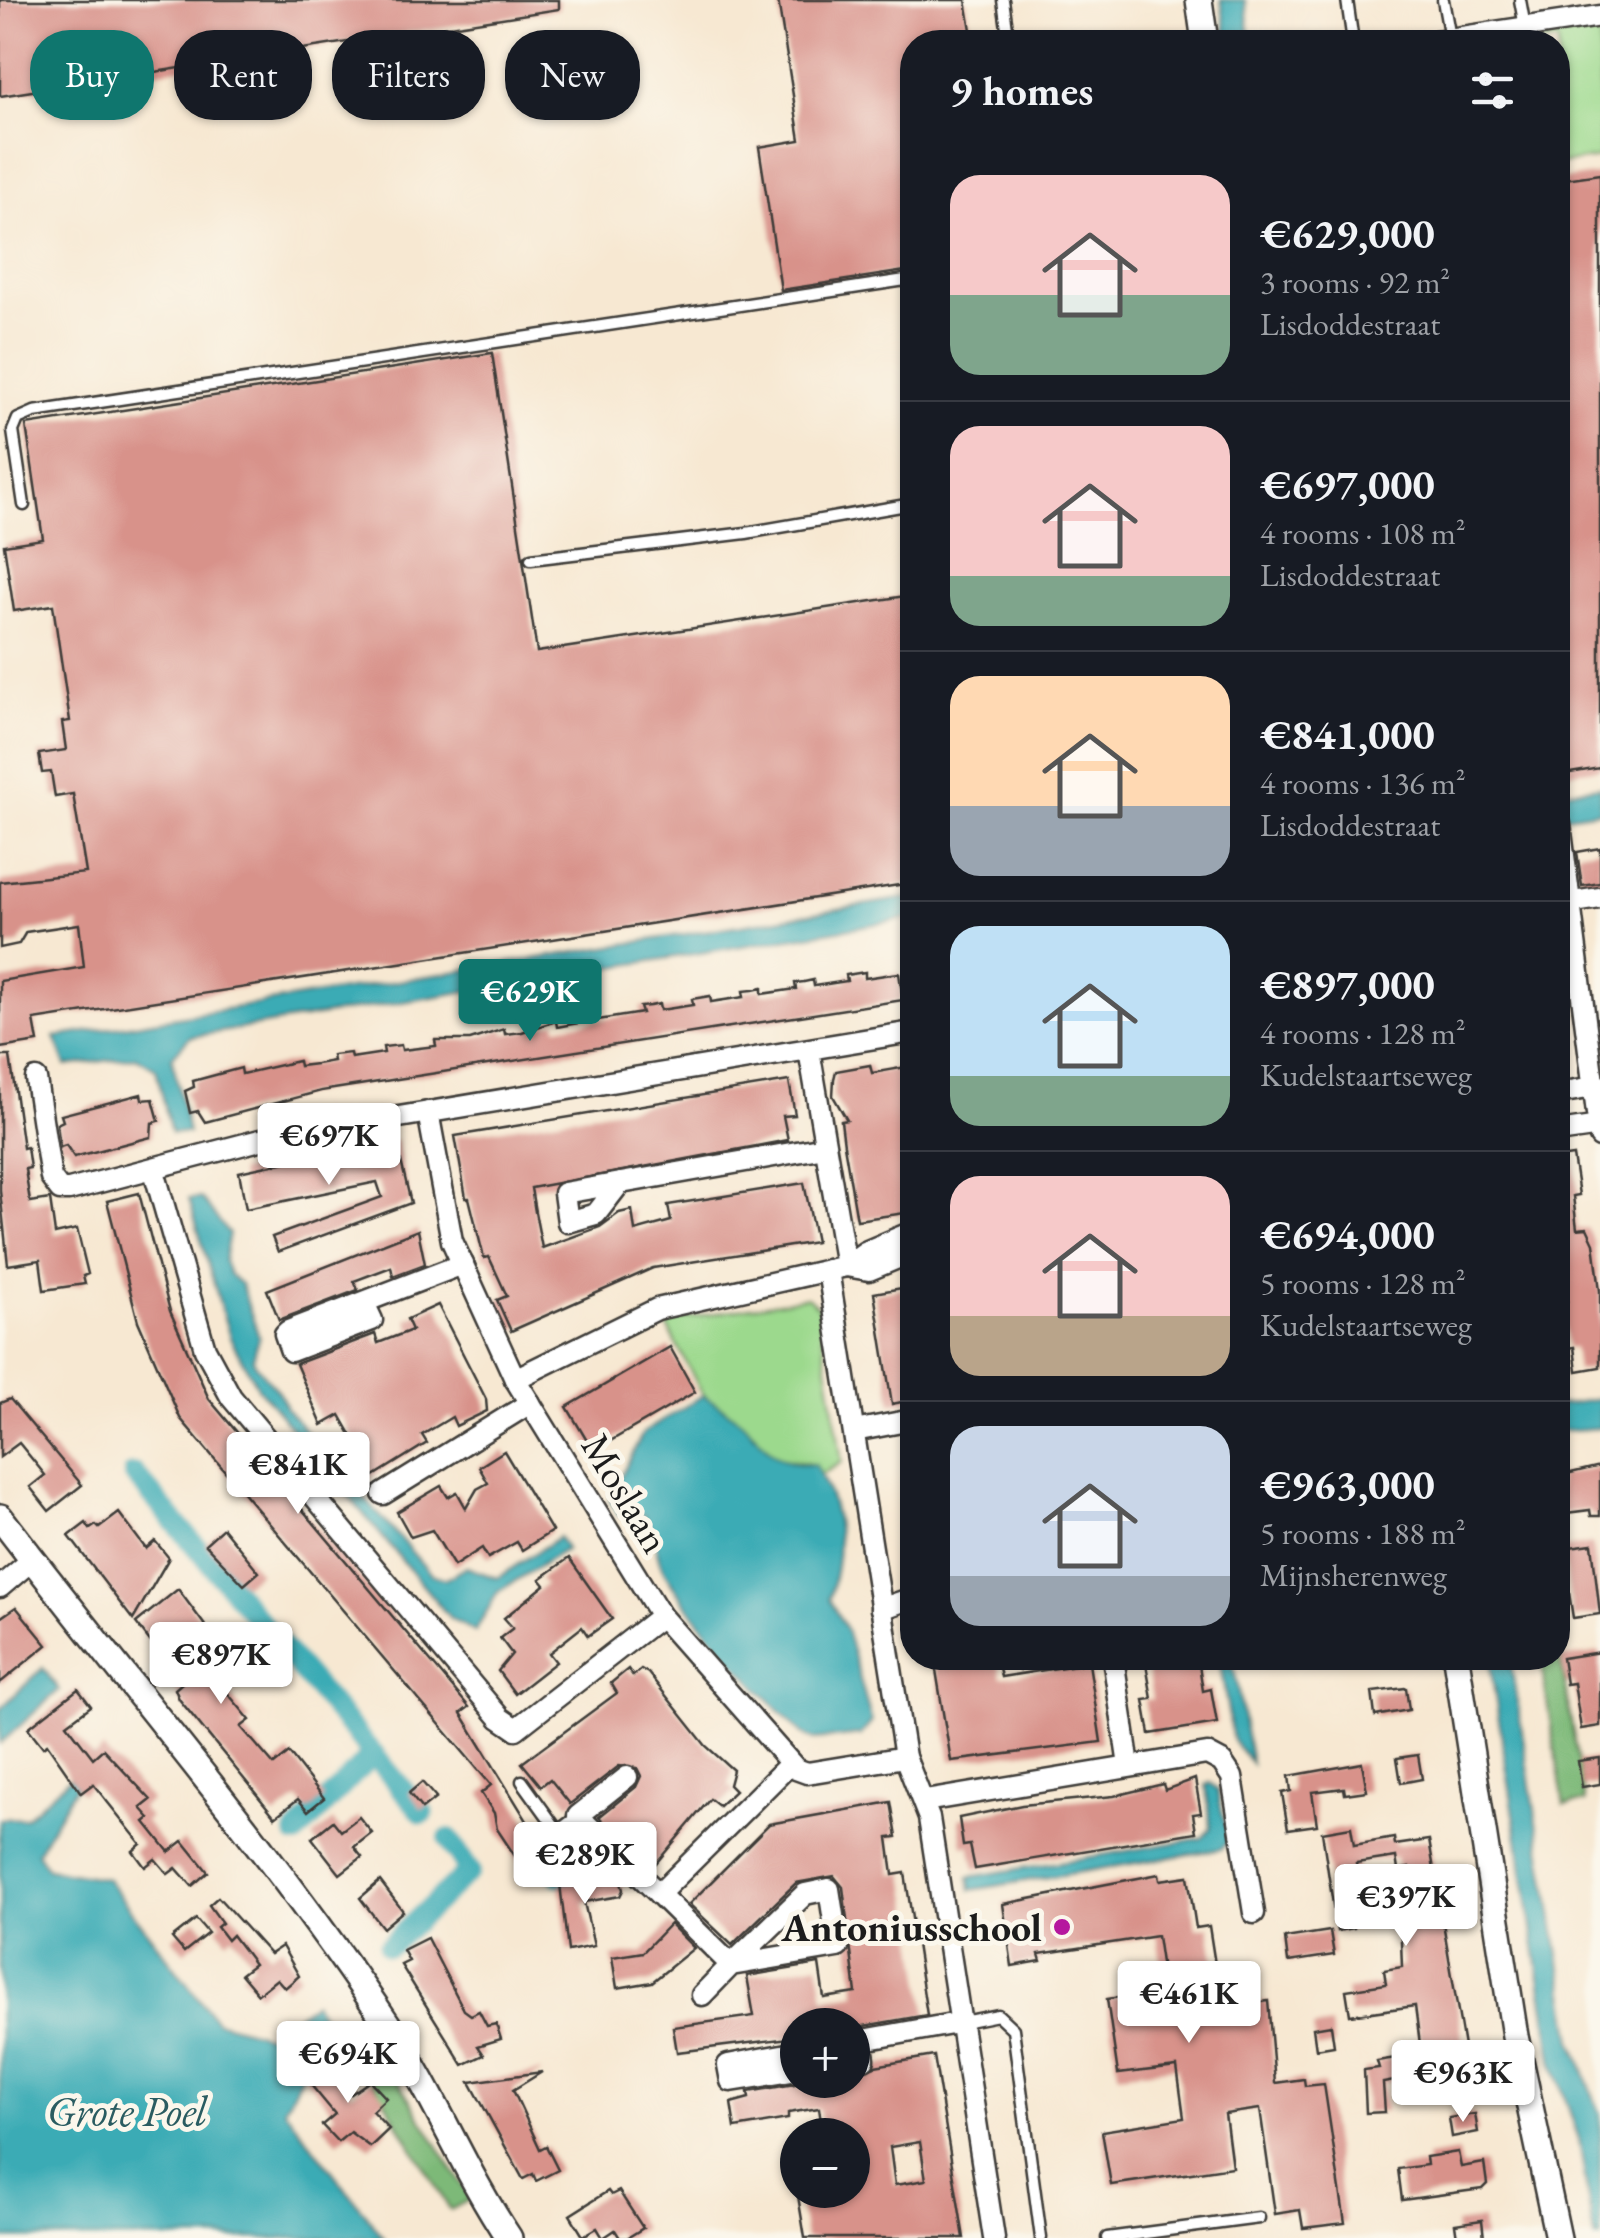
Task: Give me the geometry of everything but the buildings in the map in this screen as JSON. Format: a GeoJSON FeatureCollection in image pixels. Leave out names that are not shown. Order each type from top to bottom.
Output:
{"type":"FeatureCollection","features":[{"type":"Feature","properties":{"kind":"street"},"geometry":{"type":"LineString","coordinates":[[1198,0],[1203,30]]}},
{"type":"Feature","properties":{"kind":"street"},"geometry":{"type":"LineString","coordinates":[[1511,30],[1600,16]]}},
{"type":"Feature","properties":{"kind":"street"},"geometry":{"type":"LineString","coordinates":[[1570,902],[1600,898]]}},
{"type":"Feature","properties":{"kind":"street"},"geometry":{"type":"LineString","coordinates":[[1570,928],[1596,1087],[1599,1130],[1570,1131]]}},
{"type":"Feature","properties":{"kind":"street"},"geometry":{"type":"LineString","coordinates":[[36,1079],[53,1184],[68,1190],[260,1140],[900,1034]]}},
{"type":"Feature","properties":{"kind":"street"},"geometry":{"type":"LineString","coordinates":[[810,1050],[825,1147],[854,1431],[904,1756],[925,1801],[963,2022],[994,2238]]}},
{"type":"Feature","properties":{"kind":"street"},"geometry":{"type":"LineString","coordinates":[[1570,1091],[1596,1087]]}},
{"type":"Feature","properties":{"kind":"street","name":"Moslaan"},"geometry":{"type":"LineString","coordinates":[[428,1112],[452,1241],[515,1380],[660,1616],[790,1764]]}},
{"type":"Feature","properties":{"kind":"street"},"geometry":{"type":"LineString","coordinates":[[620,1183],[825,1147]]}},
{"type":"Feature","properties":{"kind":"street"},"geometry":{"type":"LineString","coordinates":[[154,1170],[205,1348],[231,1397],[500,1718],[516,1729],[660,1616]]}},
{"type":"Feature","properties":{"kind":"street"},"geometry":{"type":"LineString","coordinates":[[515,1380],[656,1310],[837,1268],[900,1237]]}},
{"type":"Feature","properties":{"kind":"street"},"geometry":{"type":"LineString","coordinates":[[837,1268],[870,1270],[900,1257]]}},
{"type":"Feature","properties":{"kind":"street"},"geometry":{"type":"LineString","coordinates":[[365,1304],[463,1264]]}},
{"type":"Feature","properties":{"kind":"street"},"geometry":{"type":"LineString","coordinates":[[383,1494],[530,1403]]}},
{"type":"Feature","properties":{"kind":"street"},"geometry":{"type":"LineString","coordinates":[[854,1431],[900,1422]]}},
{"type":"Feature","properties":{"kind":"street"},"geometry":{"type":"LineString","coordinates":[[0,1517],[379,2011],[435,2102],[493,2218],[509,2238]]}},
{"type":"Feature","properties":{"kind":"street"},"geometry":{"type":"LineString","coordinates":[[0,1587],[33,1560]]}},
{"type":"Feature","properties":{"kind":"street"},"geometry":{"type":"LineString","coordinates":[[882,1609],[900,1602]]}},
{"type":"Feature","properties":{"kind":"street"},"geometry":{"type":"LineString","coordinates":[[1115,1670],[1128,1766]]}},
{"type":"Feature","properties":{"kind":"street"},"geometry":{"type":"LineString","coordinates":[[1458,1670],[1514,2036],[1558,2238]]}},
{"type":"Feature","properties":{"kind":"street"},"geometry":{"type":"LineString","coordinates":[[925,1801],[1207,1754],[1222,1762],[1232,1778],[1254,1913]]}},
{"type":"Feature","properties":{"kind":"street"},"geometry":{"type":"LineString","coordinates":[[658,1894],[790,1764],[808,1773],[904,1756]]}},
{"type":"Feature","properties":{"kind":"street"},"geometry":{"type":"LineString","coordinates":[[627,1777],[578,1816],[731,1965]]}},
{"type":"Feature","properties":{"kind":"street"},"geometry":{"type":"LineString","coordinates":[[702,1996],[731,1965],[805,1894],[829,1889],[838,1947],[731,1965]]}},
{"type":"Feature","properties":{"kind":"street"},"geometry":{"type":"LineString","coordinates":[[870,2039],[963,2022]]}},
{"type":"Feature","properties":{"kind":"street"},"geometry":{"type":"LineString","coordinates":[[780,2055],[728,2065],[731,2080],[780,2073]]}},
{"type":"Feature","properties":{"kind":"lane"},"geometry":{"type":"LineString","coordinates":[[1004,0],[1008,30]]}},
{"type":"Feature","properties":{"kind":"lane"},"geometry":{"type":"LineString","coordinates":[[1347,0],[1351,30]]}},
{"type":"Feature","properties":{"kind":"lane"},"geometry":{"type":"LineString","coordinates":[[1444,0],[1449,30]]}},
{"type":"Feature","properties":{"kind":"lane"},"geometry":{"type":"LineString","coordinates":[[1520,0],[1525,28]]}},
{"type":"Feature","properties":{"kind":"lane"},"geometry":{"type":"LineString","coordinates":[[24,505],[13,431],[18,419],[34,412],[900,281]]}},
{"type":"Feature","properties":{"kind":"lane"},"geometry":{"type":"LineString","coordinates":[[531,559],[746,533],[900,506]]}},
{"type":"Feature","properties":{"kind":"lane"},"geometry":{"type":"LineString","coordinates":[[522,1780],[558,1831],[578,1816]]}},
{"type":"Feature","properties":{"kind":"lane"},"geometry":{"type":"LineString","coordinates":[[963,2022],[998,2015],[1013,2029],[1041,2238]]}},
{"type":"Feature","properties":{"kind":"lane"},"geometry":{"type":"LineString","coordinates":[[1107,2238],[1259,2218]]}},
{"type":"Feature","properties":{"kind":"green space"},"geometry":{"type":"Polygon","coordinates":[[[1600,27],[1600,158],[1570,162],[1570,31],[1600,27]]]}},
{"type":"Feature","properties":{"kind":"green space"},"geometry":{"type":"Polygon","coordinates":[[[807,1297],[818,1307],[842,1462],[821,1475],[815,1465],[777,1458],[761,1447],[746,1425],[703,1395],[665,1322],[807,1297]]]}},
{"type":"Feature","properties":{"kind":"green space"},"geometry":{"type":"Polygon","coordinates":[[[1542,1670],[1562,1670],[1585,1802],[1564,1805],[1542,1670]]]}},
{"type":"Feature","properties":{"kind":"green space"},"geometry":{"type":"Polygon","coordinates":[[[368,2032],[471,2199],[450,2210],[351,2045],[368,2032]]]}},
{"type":"Feature","properties":{"kind":"water"},"geometry":{"type":"Polygon","coordinates":[[[1221,0],[1245,0],[1249,30],[1225,30],[1221,0]]]}},
{"type":"Feature","properties":{"kind":"water"},"geometry":{"type":"Polygon","coordinates":[[[1600,786],[1600,811],[1570,815],[1570,790],[1600,786]]]}},
{"type":"Feature","properties":{"kind":"water"},"geometry":{"type":"Polygon","coordinates":[[[900,899],[900,920],[190,1037],[172,1057],[188,1133],[171,1133],[156,1069],[136,1057],[66,1066],[55,1037],[900,899]]]}},
{"type":"Feature","properties":{"kind":"water"},"geometry":{"type":"Polygon","coordinates":[[[201,1198],[229,1234],[224,1261],[229,1274],[241,1284],[259,1337],[253,1359],[257,1366],[280,1394],[286,1408],[431,1574],[446,1579],[466,1567],[497,1578],[559,1537],[566,1549],[498,1592],[475,1632],[450,1618],[258,1388],[230,1338],[189,1199],[201,1198]]]}},
{"type":"Feature","properties":{"kind":"water"},"geometry":{"type":"Polygon","coordinates":[[[703,1395],[738,1419],[780,1458],[815,1465],[824,1482],[835,1514],[838,1547],[829,1599],[846,1629],[872,1722],[861,1735],[815,1740],[802,1734],[694,1615],[664,1571],[647,1520],[642,1514],[618,1516],[609,1499],[643,1433],[703,1395]]]}},
{"type":"Feature","properties":{"kind":"water"},"geometry":{"type":"Polygon","coordinates":[[[1600,1399],[1600,1428],[1570,1430],[1570,1403],[1600,1399]]]}},
{"type":"Feature","properties":{"kind":"water"},"geometry":{"type":"Polygon","coordinates":[[[43,1668],[59,1690],[0,1744],[0,1709],[43,1668]]]}},
{"type":"Feature","properties":{"kind":"water"},"geometry":{"type":"Polygon","coordinates":[[[1221,1670],[1234,1670],[1251,1763],[1233,1741],[1221,1670]]]}},
{"type":"Feature","properties":{"kind":"water"},"geometry":{"type":"Polygon","coordinates":[[[1491,1670],[1512,1670],[1573,2040],[1600,2114],[1600,2238],[1594,2238],[1579,2139],[1554,2066],[1491,1670]]]}},
{"type":"Feature","properties":{"kind":"water","name":"Grote Poel"},"geometry":{"type":"Polygon","coordinates":[[[93,1757],[37,1852],[48,1869],[107,1879],[216,2021],[269,2036],[314,2002],[328,2024],[284,2109],[384,2238],[0,2238],[0,1819],[25,1818],[93,1757]]]}},
{"type":"Feature","properties":{"kind":"water"},"geometry":{"type":"Polygon","coordinates":[[[1210,1783],[1218,1790],[1228,1842],[1221,1849],[971,1890],[969,1877],[1202,1838],[1211,1828],[1206,1785],[1210,1783]]]}},
{"type":"Feature","properties":{"kind":"waterway"},"geometry":{"type":"LineString","coordinates":[[134,1474],[423,1813]]}},
{"type":"Feature","properties":{"kind":"waterway"},"geometry":{"type":"LineString","coordinates":[[296,1834],[373,1754]]}},
{"type":"Feature","properties":{"kind":"waterway"},"geometry":{"type":"LineString","coordinates":[[389,1946],[469,1871],[449,1839]]}},
{"type":"Feature","properties":{"kind":"waterway"},"geometry":{"type":"LineString","coordinates":[[559,1875],[614,1867]]}},
{"type":"Feature","properties":{"kind":"place","name":"Antoniusschool"},"geometry":{"type":"Point","coordinates":[1062,1927]}}]}
